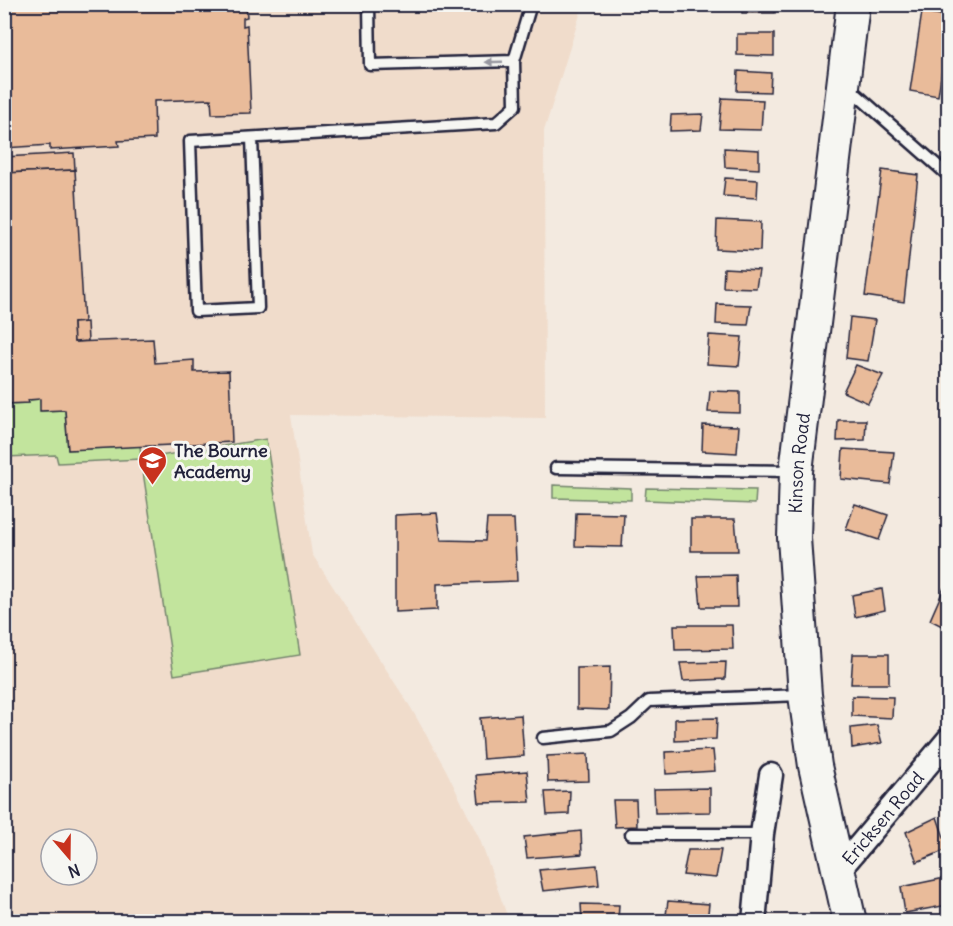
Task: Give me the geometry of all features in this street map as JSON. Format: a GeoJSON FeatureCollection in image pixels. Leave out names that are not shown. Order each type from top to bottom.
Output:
{"type":"FeatureCollection","features":[{"type":"Feature","properties":{"kind":"street","name":"Kinson Road"},"geometry":{"type":"LineString","coordinates":[[850,921],[815,766],[805,695],[794,538],[795,471],[853,4]]}},
{"type":"Feature","properties":{"kind":"street","name":"Ericksen Road"},"geometry":{"type":"LineString","coordinates":[[839,870],[948,740]]}},
{"type":"Feature","properties":{"kind":"street"},"geometry":{"type":"LineString","coordinates":[[754,921],[762,834],[771,775]]}},
{"type":"Feature","properties":{"kind":"lane"},"geometry":{"type":"LineString","coordinates":[[369,4],[370,65],[514,61]]}},
{"type":"Feature","properties":{"kind":"lane"},"geometry":{"type":"LineString","coordinates":[[252,138],[258,308],[196,311],[190,141],[496,123],[515,106],[514,61],[531,4]]}},
{"type":"Feature","properties":{"kind":"lane"},"geometry":{"type":"LineString","coordinates":[[843,83],[948,175]]}},
{"type":"Feature","properties":{"kind":"lane"},"geometry":{"type":"LineString","coordinates":[[556,468],[795,471]]}},
{"type":"Feature","properties":{"kind":"lane"},"geometry":{"type":"LineString","coordinates":[[543,738],[611,731],[631,718],[650,701],[805,695]]}},
{"type":"Feature","properties":{"kind":"lane"},"geometry":{"type":"LineString","coordinates":[[631,834],[762,834]]}},
{"type":"Feature","properties":{"kind":"shaded area","name":"The Bourne Academy"},"geometry":{"type":"Polygon","coordinates":[[[5,5],[583,5],[544,131],[545,418],[291,415],[312,554],[411,708],[446,770],[480,840],[509,921],[5,922],[5,5]]]}},
{"type":"Feature","properties":{"kind":"green space"},"geometry":{"type":"Polygon","coordinates":[[[40,399],[41,411],[65,410],[68,450],[140,446],[141,459],[58,463],[56,455],[5,457],[4,404],[28,403],[28,400],[40,399]]]}},
{"type":"Feature","properties":{"kind":"green space"},"geometry":{"type":"Polygon","coordinates":[[[266,439],[300,655],[174,675],[141,459],[266,439]]]}},
{"type":"Feature","properties":{"kind":"green space"},"geometry":{"type":"Polygon","coordinates":[[[553,485],[631,488],[631,500],[553,498],[553,485]]]}},
{"type":"Feature","properties":{"kind":"green space"},"geometry":{"type":"Polygon","coordinates":[[[646,488],[756,490],[755,504],[645,500],[646,488]]]}},
{"type":"Feature","properties":{"kind":"building"},"geometry":{"type":"Polygon","coordinates":[[[4,4],[246,4],[247,17],[243,18],[243,26],[247,25],[251,113],[212,114],[211,99],[154,101],[155,139],[118,141],[119,146],[50,150],[50,145],[4,148],[4,4]]]}},
{"type":"Feature","properties":{"kind":"building"},"geometry":{"type":"Polygon","coordinates":[[[741,4],[775,4],[775,13],[742,13],[741,4]]]}},
{"type":"Feature","properties":{"kind":"building"},"geometry":{"type":"Polygon","coordinates":[[[922,12],[948,16],[938,96],[910,91],[922,12]]]}},
{"type":"Feature","properties":{"kind":"building"},"geometry":{"type":"Polygon","coordinates":[[[737,34],[774,34],[774,56],[737,55],[737,34]]]}},
{"type":"Feature","properties":{"kind":"building"},"geometry":{"type":"Polygon","coordinates":[[[738,71],[771,73],[770,92],[737,91],[738,71]]]}},
{"type":"Feature","properties":{"kind":"building"},"geometry":{"type":"Polygon","coordinates":[[[722,98],[763,100],[761,130],[719,129],[722,98]]]}},
{"type":"Feature","properties":{"kind":"building"},"geometry":{"type":"Polygon","coordinates":[[[703,114],[701,130],[670,131],[671,115],[703,114]]]}},
{"type":"Feature","properties":{"kind":"building"},"geometry":{"type":"Polygon","coordinates":[[[724,148],[759,150],[759,169],[725,167],[724,148]]]}},
{"type":"Feature","properties":{"kind":"building"},"geometry":{"type":"Polygon","coordinates":[[[74,153],[75,170],[4,173],[4,157],[74,153]]]}},
{"type":"Feature","properties":{"kind":"building"},"geometry":{"type":"Polygon","coordinates":[[[75,170],[84,322],[73,323],[74,342],[153,339],[155,363],[194,360],[194,372],[229,371],[232,442],[68,450],[65,410],[40,411],[40,399],[28,400],[29,403],[4,404],[4,173],[75,170]]]}},
{"type":"Feature","properties":{"kind":"building"},"geometry":{"type":"Polygon","coordinates":[[[882,170],[918,175],[904,302],[865,296],[882,170]]]}},
{"type":"Feature","properties":{"kind":"building"},"geometry":{"type":"Polygon","coordinates":[[[725,178],[758,180],[757,198],[723,196],[725,178]]]}},
{"type":"Feature","properties":{"kind":"building"},"geometry":{"type":"Polygon","coordinates":[[[717,220],[761,222],[760,251],[716,249],[717,220]]]}},
{"type":"Feature","properties":{"kind":"building"},"geometry":{"type":"Polygon","coordinates":[[[724,268],[759,270],[756,288],[723,287],[724,268]]]}},
{"type":"Feature","properties":{"kind":"building"},"geometry":{"type":"Polygon","coordinates":[[[717,304],[751,305],[748,325],[716,324],[717,304]]]}},
{"type":"Feature","properties":{"kind":"building"},"geometry":{"type":"Polygon","coordinates":[[[850,317],[875,320],[868,361],[846,358],[850,317]]]}},
{"type":"Feature","properties":{"kind":"building"},"geometry":{"type":"Polygon","coordinates":[[[87,322],[88,341],[74,342],[73,323],[87,322]]]}},
{"type":"Feature","properties":{"kind":"building"},"geometry":{"type":"Polygon","coordinates":[[[709,335],[742,337],[739,366],[707,364],[709,335]]]}},
{"type":"Feature","properties":{"kind":"building"},"geometry":{"type":"Polygon","coordinates":[[[856,365],[883,375],[868,403],[843,392],[856,365]]]}},
{"type":"Feature","properties":{"kind":"building"},"geometry":{"type":"Polygon","coordinates":[[[710,391],[740,392],[740,413],[708,412],[710,391]]]}},
{"type":"Feature","properties":{"kind":"building"},"geometry":{"type":"Polygon","coordinates":[[[838,420],[866,420],[865,440],[837,441],[838,420]]]}},
{"type":"Feature","properties":{"kind":"building"},"geometry":{"type":"Polygon","coordinates":[[[703,425],[739,426],[737,453],[702,451],[703,425]]]}},
{"type":"Feature","properties":{"kind":"building"},"geometry":{"type":"Polygon","coordinates":[[[843,449],[894,452],[890,484],[841,479],[843,449]]]}},
{"type":"Feature","properties":{"kind":"building"},"geometry":{"type":"Polygon","coordinates":[[[855,504],[888,515],[879,540],[846,529],[855,504]]]}},
{"type":"Feature","properties":{"kind":"building"},"geometry":{"type":"Polygon","coordinates":[[[437,513],[441,540],[485,541],[487,519],[514,519],[517,581],[437,584],[437,610],[395,612],[395,515],[437,513]]]}},
{"type":"Feature","properties":{"kind":"building"},"geometry":{"type":"Polygon","coordinates":[[[576,513],[624,514],[622,547],[575,546],[576,513]]]}},
{"type":"Feature","properties":{"kind":"building"},"geometry":{"type":"Polygon","coordinates":[[[691,519],[735,519],[738,551],[691,551],[691,519]]]}},
{"type":"Feature","properties":{"kind":"building"},"geometry":{"type":"Polygon","coordinates":[[[736,575],[737,607],[701,607],[698,576],[736,575]]]}},
{"type":"Feature","properties":{"kind":"building"},"geometry":{"type":"Polygon","coordinates":[[[944,588],[948,590],[948,629],[930,620],[944,588]]]}},
{"type":"Feature","properties":{"kind":"building"},"geometry":{"type":"Polygon","coordinates":[[[882,589],[885,610],[855,617],[852,595],[882,589]]]}},
{"type":"Feature","properties":{"kind":"building"},"geometry":{"type":"Polygon","coordinates":[[[674,625],[732,625],[733,649],[675,650],[674,625]]]}},
{"type":"Feature","properties":{"kind":"building"},"geometry":{"type":"Polygon","coordinates":[[[853,654],[889,654],[889,684],[851,684],[853,654]]]}},
{"type":"Feature","properties":{"kind":"building"},"geometry":{"type":"Polygon","coordinates":[[[726,662],[725,679],[683,681],[680,663],[726,662]]]}},
{"type":"Feature","properties":{"kind":"building"},"geometry":{"type":"Polygon","coordinates":[[[610,667],[609,710],[577,709],[577,668],[610,667]]]}},
{"type":"Feature","properties":{"kind":"building"},"geometry":{"type":"Polygon","coordinates":[[[852,696],[893,697],[892,718],[852,716],[852,696]]]}},
{"type":"Feature","properties":{"kind":"building"},"geometry":{"type":"Polygon","coordinates":[[[521,715],[524,756],[483,759],[480,718],[521,715]]]}},
{"type":"Feature","properties":{"kind":"building"},"geometry":{"type":"Polygon","coordinates":[[[717,718],[716,739],[675,741],[675,719],[717,718]]]}},
{"type":"Feature","properties":{"kind":"building"},"geometry":{"type":"Polygon","coordinates":[[[877,725],[882,743],[852,748],[851,728],[877,725]]]}},
{"type":"Feature","properties":{"kind":"building"},"geometry":{"type":"Polygon","coordinates":[[[713,750],[715,771],[666,774],[665,752],[713,750]]]}},
{"type":"Feature","properties":{"kind":"building"},"geometry":{"type":"Polygon","coordinates":[[[588,754],[589,781],[548,782],[547,756],[588,754]]]}},
{"type":"Feature","properties":{"kind":"building"},"geometry":{"type":"Polygon","coordinates":[[[527,771],[530,802],[479,803],[476,775],[527,771]]]}},
{"type":"Feature","properties":{"kind":"building"},"geometry":{"type":"Polygon","coordinates":[[[710,788],[710,812],[655,813],[654,789],[710,788]]]}},
{"type":"Feature","properties":{"kind":"building"},"geometry":{"type":"Polygon","coordinates":[[[570,791],[569,814],[547,815],[545,792],[570,791]]]}},
{"type":"Feature","properties":{"kind":"building"},"geometry":{"type":"Polygon","coordinates":[[[613,800],[636,800],[637,826],[615,827],[613,800]]]}},
{"type":"Feature","properties":{"kind":"building"},"geometry":{"type":"Polygon","coordinates":[[[937,817],[948,849],[917,862],[906,832],[937,817]]]}},
{"type":"Feature","properties":{"kind":"building"},"geometry":{"type":"Polygon","coordinates":[[[581,831],[582,854],[527,858],[524,837],[581,831]]]}},
{"type":"Feature","properties":{"kind":"building"},"geometry":{"type":"Polygon","coordinates":[[[688,850],[721,850],[716,878],[683,875],[688,850]]]}},
{"type":"Feature","properties":{"kind":"building"},"geometry":{"type":"Polygon","coordinates":[[[597,865],[599,885],[543,891],[539,870],[597,865]]]}},
{"type":"Feature","properties":{"kind":"building"},"geometry":{"type":"Polygon","coordinates":[[[945,878],[948,905],[905,913],[901,887],[945,878]]]}},
{"type":"Feature","properties":{"kind":"building"},"geometry":{"type":"Polygon","coordinates":[[[668,901],[709,904],[707,922],[665,922],[668,901]]]}},
{"type":"Feature","properties":{"kind":"building"},"geometry":{"type":"Polygon","coordinates":[[[581,904],[619,905],[618,921],[582,920],[581,904]]]}},
{"type":"Feature","properties":{"kind":"place","name":"The Bourne Academy"},"geometry":{"type":"Point","coordinates":[153,486]}}]}
